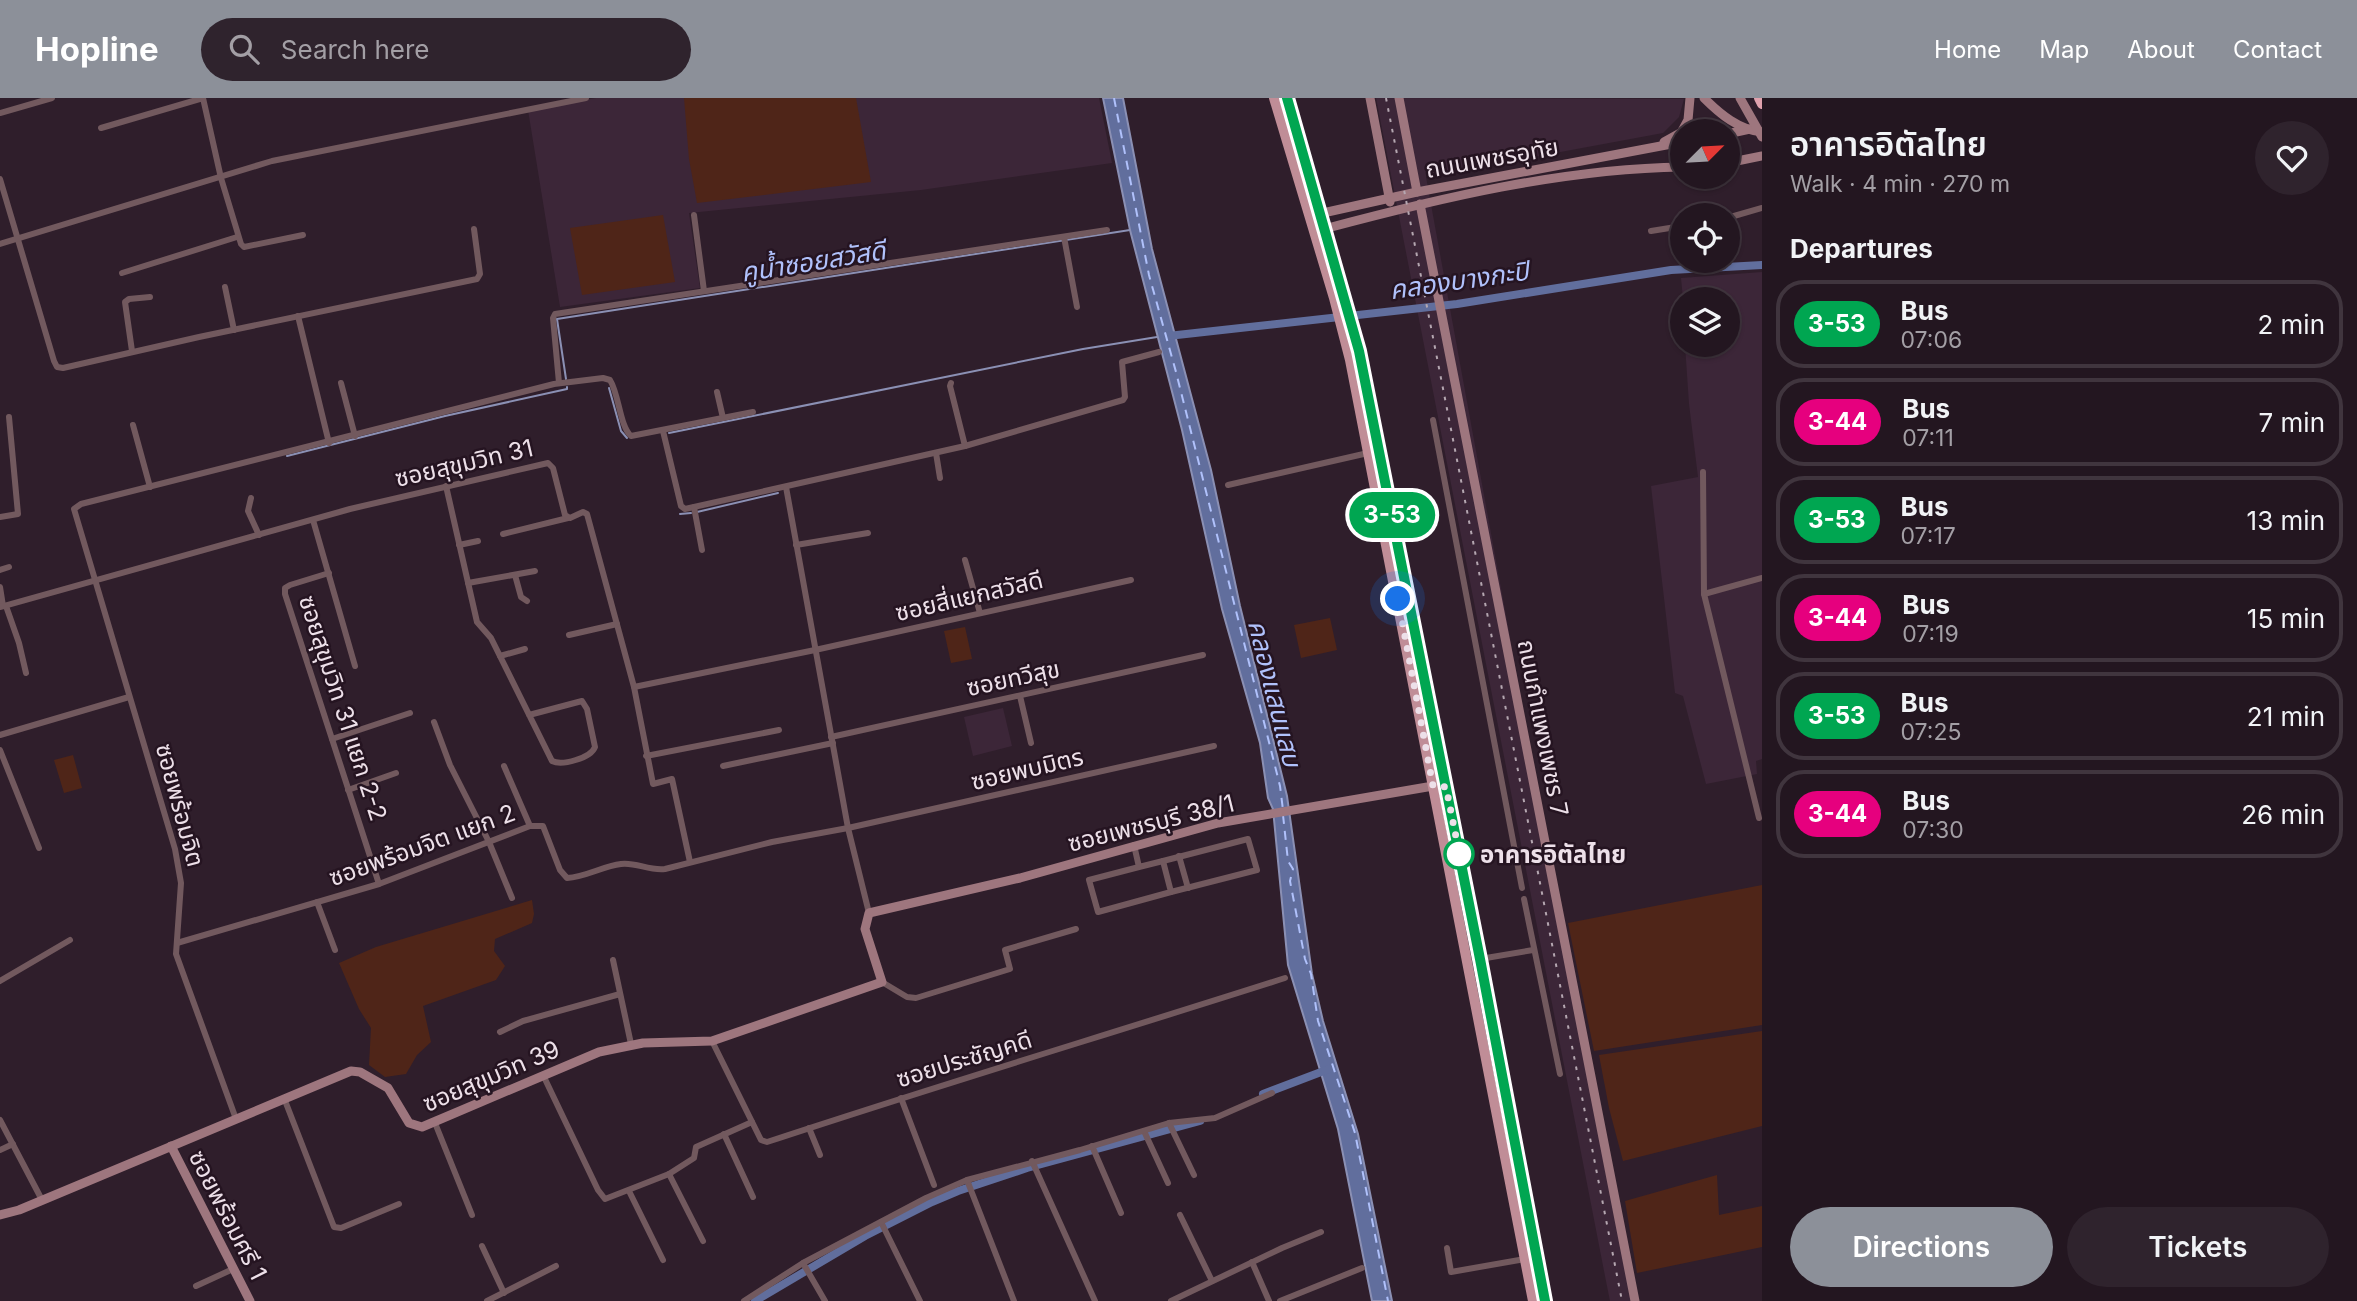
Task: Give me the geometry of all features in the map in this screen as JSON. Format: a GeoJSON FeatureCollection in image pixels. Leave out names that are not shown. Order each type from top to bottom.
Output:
{"type":"FeatureCollection","features":[{"type":"Feature","properties":{"kind":"highway"},"geometry":{"type":"LineString","coordinates":[[1759,98],[1762,104]]}},
{"type":"Feature","properties":{"kind":"main road"},"geometry":{"type":"LineString","coordinates":[[1274,98],[1315,216],[1324,229],[1349,312],[1347,325],[1368,453],[1387,519],[1433,786],[1533,1301]]}},
{"type":"Feature","properties":{"kind":"main road"},"geometry":{"type":"LineString","coordinates":[[1287,98],[1338,313],[1347,325],[1446,787],[1545,1301]]}},
{"type":"Feature","properties":{"kind":"main road"},"geometry":{"type":"LineString","coordinates":[[1469,969],[1481,963]]}},
{"type":"Feature","properties":{"kind":"street"},"geometry":{"type":"LineString","coordinates":[[0,113],[51,98]]}},
{"type":"Feature","properties":{"kind":"street"},"geometry":{"type":"LineString","coordinates":[[102,128],[203,98],[237,237],[244,247],[303,235]]}},
{"type":"Feature","properties":{"kind":"street"},"geometry":{"type":"LineString","coordinates":[[0,244],[272,161],[586,98]]}},
{"type":"Feature","properties":{"kind":"street"},"geometry":{"type":"LineString","coordinates":[[1370,98],[1392,211]]}},
{"type":"Feature","properties":{"kind":"street"},"geometry":{"type":"LineString","coordinates":[[1399,98],[1417,191]]}},
{"type":"Feature","properties":{"kind":"street"},"geometry":{"type":"LineString","coordinates":[[1688,119],[1690,98]]}},
{"type":"Feature","properties":{"kind":"street"},"geometry":{"type":"LineString","coordinates":[[1704,98],[1722,115],[1762,135]]}},
{"type":"Feature","properties":{"kind":"street"},"geometry":{"type":"LineString","coordinates":[[1740,98],[1762,135]]}},
{"type":"Feature","properties":{"kind":"street"},"geometry":{"type":"LineString","coordinates":[[1740,132],[1762,126]]}},
{"type":"Feature","properties":{"kind":"street"},"geometry":{"type":"LineString","coordinates":[[1646,149],[1670,140]]}},
{"type":"Feature","properties":{"kind":"street","name":"ถนนเพชรอุทัย"},"geometry":{"type":"LineString","coordinates":[[1315,216],[1417,191],[1670,144]]}},
{"type":"Feature","properties":{"kind":"street"},"geometry":{"type":"LineString","coordinates":[[1740,160],[1762,156]]}},
{"type":"Feature","properties":{"kind":"street","name":"ถนนเพชรอุทัย"},"geometry":{"type":"LineString","coordinates":[[1324,229],[1420,204],[1608,171],[1670,168]]}},
{"type":"Feature","properties":{"kind":"street"},"geometry":{"type":"LineString","coordinates":[[0,179],[57,367],[71,367],[132,351],[477,279],[480,274],[474,229]]}},
{"type":"Feature","properties":{"kind":"street","name":"ถนนกำแพงเพชร 7"},"geometry":{"type":"LineString","coordinates":[[1420,204],[1636,1301]]}},
{"type":"Feature","properties":{"kind":"street"},"geometry":{"type":"LineString","coordinates":[[1346,208],[1343,219],[1351,222]]}},
{"type":"Feature","properties":{"kind":"street"},"geometry":{"type":"LineString","coordinates":[[1740,214],[1762,208]]}},
{"type":"Feature","properties":{"kind":"street"},"geometry":{"type":"LineString","coordinates":[[695,215],[704,291]]}},
{"type":"Feature","properties":{"kind":"street"},"geometry":{"type":"LineString","coordinates":[[1651,232],[1670,228]]}},
{"type":"Feature","properties":{"kind":"street"},"geometry":{"type":"LineString","coordinates":[[559,383],[553,318],[555,314],[1064,239],[1107,230]]}},
{"type":"Feature","properties":{"kind":"street"},"geometry":{"type":"LineString","coordinates":[[122,273],[237,237]]}},
{"type":"Feature","properties":{"kind":"street"},"geometry":{"type":"LineString","coordinates":[[1064,239],[1077,307]]}},
{"type":"Feature","properties":{"kind":"street"},"geometry":{"type":"LineString","coordinates":[[225,287],[234,330]]}},
{"type":"Feature","properties":{"kind":"street"},"geometry":{"type":"LineString","coordinates":[[132,351],[125,302],[129,299],[150,297]]}},
{"type":"Feature","properties":{"kind":"street"},"geometry":{"type":"LineString","coordinates":[[298,316],[329,443]]}},
{"type":"Feature","properties":{"kind":"street"},"geometry":{"type":"LineString","coordinates":[[663,431],[681,506],[694,510],[965,446],[1123,400],[1122,362],[1159,352]]}},
{"type":"Feature","properties":{"kind":"street"},"geometry":{"type":"LineString","coordinates":[[133,425],[150,487],[559,383],[607,378],[615,387],[627,434],[637,436],[753,412]]}},
{"type":"Feature","properties":{"kind":"street"},"geometry":{"type":"LineString","coordinates":[[341,383],[355,436]]}},
{"type":"Feature","properties":{"kind":"street"},"geometry":{"type":"LineString","coordinates":[[951,383],[965,446]]}},
{"type":"Feature","properties":{"kind":"street"},"geometry":{"type":"LineString","coordinates":[[717,392],[723,418]]}},
{"type":"Feature","properties":{"kind":"street"},"geometry":{"type":"LineString","coordinates":[[0,517],[18,514],[9,417]]}},
{"type":"Feature","properties":{"kind":"street"},"geometry":{"type":"LineString","coordinates":[[1433,420],[1522,888]]}},
{"type":"Feature","properties":{"kind":"street"},"geometry":{"type":"LineString","coordinates":[[936,453],[940,478]]}},
{"type":"Feature","properties":{"kind":"street"},"geometry":{"type":"LineString","coordinates":[[1227,485],[1368,453]]}},
{"type":"Feature","properties":{"kind":"street","name":"ซอยสุขุมวิท 31"},"geometry":{"type":"LineString","coordinates":[[3,606],[313,520],[548,463],[553,468],[568,518]]}},
{"type":"Feature","properties":{"kind":"street"},"geometry":{"type":"LineString","coordinates":[[1703,472],[1704,594],[1760,816]]}},
{"type":"Feature","properties":{"kind":"street"},"geometry":{"type":"LineString","coordinates":[[446,486],[477,622],[491,638],[529,715],[552,761],[556,764],[589,756],[593,752],[595,747],[582,701],[529,715]]}},
{"type":"Feature","properties":{"kind":"street","name":"ซอยพร้อมจิต"},"geometry":{"type":"LineString","coordinates":[[150,487],[81,504],[75,509],[174,849],[181,883],[176,954],[236,1119]]}},
{"type":"Feature","properties":{"kind":"street"},"geometry":{"type":"LineString","coordinates":[[786,487],[848,828],[869,913],[866,929],[882,982],[907,998],[916,998],[1010,968],[1005,950],[1076,929]]}},
{"type":"Feature","properties":{"kind":"street"},"geometry":{"type":"LineString","coordinates":[[251,498],[248,511],[259,535]]}},
{"type":"Feature","properties":{"kind":"street"},"geometry":{"type":"LineString","coordinates":[[694,510],[702,550]]}},
{"type":"Feature","properties":{"kind":"street"},"geometry":{"type":"LineString","coordinates":[[503,534],[583,512],[586,514],[634,687],[653,784],[672,779],[690,862]]}},
{"type":"Feature","properties":{"kind":"street"},"geometry":{"type":"LineString","coordinates":[[313,520],[355,666]]}},
{"type":"Feature","properties":{"kind":"street"},"geometry":{"type":"LineString","coordinates":[[796,545],[868,533]]}},
{"type":"Feature","properties":{"kind":"street"},"geometry":{"type":"LineString","coordinates":[[459,545],[478,541]]}},
{"type":"Feature","properties":{"kind":"street"},"geometry":{"type":"LineString","coordinates":[[965,560],[980,614]]}},
{"type":"Feature","properties":{"kind":"street"},"geometry":{"type":"LineString","coordinates":[[0,570],[9,567]]}},
{"type":"Feature","properties":{"kind":"street"},"geometry":{"type":"LineString","coordinates":[[468,583],[535,571]]}},
{"type":"Feature","properties":{"kind":"street","name":"ซอยสุขุมวิท 31 แยก 2-2"},"geometry":{"type":"LineString","coordinates":[[329,573],[289,585],[285,588],[285,594],[379,884]]}},
{"type":"Feature","properties":{"kind":"street"},"geometry":{"type":"LineString","coordinates":[[514,575],[521,597],[527,601]]}},
{"type":"Feature","properties":{"kind":"street"},"geometry":{"type":"LineString","coordinates":[[1704,594],[1762,578]]}},
{"type":"Feature","properties":{"kind":"street","name":"ซอยสี่แยกสวัสดี"},"geometry":{"type":"LineString","coordinates":[[815,650],[1130,580]]}},
{"type":"Feature","properties":{"kind":"street"},"geometry":{"type":"LineString","coordinates":[[0,587],[3,606],[19,643],[26,673]]}},
{"type":"Feature","properties":{"kind":"street"},"geometry":{"type":"LineString","coordinates":[[569,635],[617,624]]}},
{"type":"Feature","properties":{"kind":"street"},"geometry":{"type":"LineString","coordinates":[[500,656],[525,649]]}},
{"type":"Feature","properties":{"kind":"street"},"geometry":{"type":"LineString","coordinates":[[634,687],[815,650]]}},
{"type":"Feature","properties":{"kind":"street","name":"ซอยทวีสุข"},"geometry":{"type":"LineString","coordinates":[[723,766],[1203,655]]}},
{"type":"Feature","properties":{"kind":"street"},"geometry":{"type":"LineString","coordinates":[[1020,696],[1031,743]]}},
{"type":"Feature","properties":{"kind":"street"},"geometry":{"type":"LineString","coordinates":[[0,735],[129,697]]}},
{"type":"Feature","properties":{"kind":"street"},"geometry":{"type":"LineString","coordinates":[[332,739],[410,713]]}},
{"type":"Feature","properties":{"kind":"street"},"geometry":{"type":"LineString","coordinates":[[435,722],[450,765],[489,842],[512,898]]}},
{"type":"Feature","properties":{"kind":"street"},"geometry":{"type":"LineString","coordinates":[[646,756],[779,730]]}},
{"type":"Feature","properties":{"kind":"street","name":"ซอยพบมิตร"},"geometry":{"type":"LineString","coordinates":[[690,862],[1214,746]]}},
{"type":"Feature","properties":{"kind":"street"},"geometry":{"type":"LineString","coordinates":[[0,750],[39,848]]}},
{"type":"Feature","properties":{"kind":"street"},"geometry":{"type":"LineString","coordinates":[[504,766],[530,826]]}},
{"type":"Feature","properties":{"kind":"street"},"geometry":{"type":"LineString","coordinates":[[348,790],[396,773]]}},
{"type":"Feature","properties":{"kind":"street","name":"ซอยเพชรบุรี 38/1"},"geometry":{"type":"LineString","coordinates":[[869,913],[1020,878],[1184,831],[1433,786],[1446,787]]}},
{"type":"Feature","properties":{"kind":"street","name":"ซอยพร้อมจิต แยก 2"},"geometry":{"type":"LineString","coordinates":[[177,943],[379,884],[530,826],[543,826],[560,870],[567,878],[619,864],[628,863],[656,870],[690,862]]}},
{"type":"Feature","properties":{"kind":"street"},"geometry":{"type":"LineString","coordinates":[[1248,839],[1256,870],[1098,912],[1089,880],[1139,867],[1248,839]]}},
{"type":"Feature","properties":{"kind":"street"},"geometry":{"type":"LineString","coordinates":[[1134,845],[1139,867]]}},
{"type":"Feature","properties":{"kind":"street"},"geometry":{"type":"LineString","coordinates":[[1179,856],[1188,888]]}},
{"type":"Feature","properties":{"kind":"street"},"geometry":{"type":"LineString","coordinates":[[1163,860],[1171,892]]}},
{"type":"Feature","properties":{"kind":"street"},"geometry":{"type":"LineString","coordinates":[[1524,899],[1560,1074]]}},
{"type":"Feature","properties":{"kind":"street"},"geometry":{"type":"LineString","coordinates":[[317,902],[335,950]]}},
{"type":"Feature","properties":{"kind":"street"},"geometry":{"type":"LineString","coordinates":[[0,981],[70,940]]}},
{"type":"Feature","properties":{"kind":"street"},"geometry":{"type":"LineString","coordinates":[[1481,963],[1534,950]]}},
{"type":"Feature","properties":{"kind":"street"},"geometry":{"type":"LineString","coordinates":[[613,960],[631,1044]]}},
{"type":"Feature","properties":{"kind":"street","name":"ซอยประชัญคดี"},"geometry":{"type":"LineString","coordinates":[[712,1041],[764,1142],[1285,978]]}},
{"type":"Feature","properties":{"kind":"street","name":"ซอยสุขุมวิท 39"},"geometry":{"type":"LineString","coordinates":[[0,1215],[19,1210],[346,1072],[355,1070],[388,1088],[409,1123],[422,1127],[435,1124],[599,1052],[631,1044],[712,1041],[882,982]]}},
{"type":"Feature","properties":{"kind":"street"},"geometry":{"type":"LineString","coordinates":[[500,1032],[523,1021],[620,994]]}},
{"type":"Feature","properties":{"kind":"street"},"geometry":{"type":"LineString","coordinates":[[544,1076],[602,1198],[605,1199],[669,1174],[694,1158],[696,1147],[752,1122]]}},
{"type":"Feature","properties":{"kind":"street"},"geometry":{"type":"LineString","coordinates":[[744,1301],[803,1263],[967,1180],[1169,1123],[1215,1118],[1272,1093]]}},
{"type":"Feature","properties":{"kind":"street"},"geometry":{"type":"LineString","coordinates":[[284,1098],[334,1227],[341,1228],[399,1204]]}},
{"type":"Feature","properties":{"kind":"street"},"geometry":{"type":"LineString","coordinates":[[901,1098],[934,1185]]}},
{"type":"Feature","properties":{"kind":"street"},"geometry":{"type":"LineString","coordinates":[[0,1120],[43,1200]]}},
{"type":"Feature","properties":{"kind":"street"},"geometry":{"type":"LineString","coordinates":[[1169,1123],[1194,1175]]}},
{"type":"Feature","properties":{"kind":"street"},"geometry":{"type":"LineString","coordinates":[[435,1124],[472,1215]]}},
{"type":"Feature","properties":{"kind":"street"},"geometry":{"type":"LineString","coordinates":[[809,1128],[820,1155]]}},
{"type":"Feature","properties":{"kind":"street"},"geometry":{"type":"LineString","coordinates":[[1144,1131],[1168,1183]]}},
{"type":"Feature","properties":{"kind":"street"},"geometry":{"type":"LineString","coordinates":[[724,1135],[753,1197]]}},
{"type":"Feature","properties":{"kind":"street"},"geometry":{"type":"LineString","coordinates":[[0,1150],[13,1144]]}},
{"type":"Feature","properties":{"kind":"street","name":"ซอยพร้อมศรี 1"},"geometry":{"type":"LineString","coordinates":[[171,1146],[250,1301]]}},
{"type":"Feature","properties":{"kind":"street"},"geometry":{"type":"LineString","coordinates":[[1092,1146],[1121,1213]]}},
{"type":"Feature","properties":{"kind":"street"},"geometry":{"type":"LineString","coordinates":[[1032,1161],[1095,1301]]}},
{"type":"Feature","properties":{"kind":"street"},"geometry":{"type":"LineString","coordinates":[[669,1174],[702,1241]]}},
{"type":"Feature","properties":{"kind":"street"},"geometry":{"type":"LineString","coordinates":[[967,1180],[1014,1301]]}},
{"type":"Feature","properties":{"kind":"street"},"geometry":{"type":"LineString","coordinates":[[629,1191],[663,1260]]}},
{"type":"Feature","properties":{"kind":"street"},"geometry":{"type":"LineString","coordinates":[[1180,1216],[1212,1281]]}},
{"type":"Feature","properties":{"kind":"street"},"geometry":{"type":"LineString","coordinates":[[881,1222],[920,1301]]}},
{"type":"Feature","properties":{"kind":"street"},"geometry":{"type":"LineString","coordinates":[[1171,1301],[1184,1298],[1252,1262],[1321,1233]]}},
{"type":"Feature","properties":{"kind":"street"},"geometry":{"type":"LineString","coordinates":[[482,1246],[504,1293]]}},
{"type":"Feature","properties":{"kind":"street"},"geometry":{"type":"LineString","coordinates":[[1447,1248],[1451,1272],[1525,1259]]}},
{"type":"Feature","properties":{"kind":"street"},"geometry":{"type":"LineString","coordinates":[[1252,1262],[1269,1301]]}},
{"type":"Feature","properties":{"kind":"street"},"geometry":{"type":"LineString","coordinates":[[803,1263],[825,1301]]}},
{"type":"Feature","properties":{"kind":"street"},"geometry":{"type":"LineString","coordinates":[[487,1301],[556,1266]]}},
{"type":"Feature","properties":{"kind":"street"},"geometry":{"type":"LineString","coordinates":[[1280,1301],[1362,1268]]}},
{"type":"Feature","properties":{"kind":"street"},"geometry":{"type":"LineString","coordinates":[[196,1286],[233,1269]]}},
{"type":"Feature","properties":{"kind":"shaded area"},"geometry":{"type":"Polygon","coordinates":[[[596,98],[1099,98],[1112,163],[921,190],[689,213],[700,288],[560,307],[528,110],[596,98]]]}},
{"type":"Feature","properties":{"kind":"shaded area"},"geometry":{"type":"Polygon","coordinates":[[[684,98],[856,98],[871,182],[697,203],[689,159],[684,98]]]}},
{"type":"Feature","properties":{"kind":"shaded area"},"geometry":{"type":"Polygon","coordinates":[[[1376,98],[1684,99],[1679,117],[1670,119],[1670,126],[1663,133],[1426,177],[1633,1301],[1610,1301],[1376,98]]]}},
{"type":"Feature","properties":{"kind":"shaded area"},"geometry":{"type":"Polygon","coordinates":[[[663,215],[675,282],[582,295],[570,228],[663,215]]]}},
{"type":"Feature","properties":{"kind":"shaded area"},"geometry":{"type":"Polygon","coordinates":[[[1762,272],[1762,759],[1756,761],[1757,774],[1706,784],[1683,696],[1675,693],[1651,486],[1698,477],[1686,357],[1740,357],[1740,287],[1682,287],[1681,278],[1762,272]]]}},
{"type":"Feature","properties":{"kind":"shaded area"},"geometry":{"type":"Polygon","coordinates":[[[1330,618],[1337,650],[1301,658],[1294,625],[1330,618]]]}},
{"type":"Feature","properties":{"kind":"shaded area"},"geometry":{"type":"Polygon","coordinates":[[[965,627],[972,659],[951,663],[944,631],[965,627]]]}},
{"type":"Feature","properties":{"kind":"shaded area"},"geometry":{"type":"Polygon","coordinates":[[[1003,708],[1012,746],[973,756],[964,717],[1003,708]]]}},
{"type":"Feature","properties":{"kind":"shaded area"},"geometry":{"type":"Polygon","coordinates":[[[73,755],[82,788],[64,793],[54,760],[73,755]]]}},
{"type":"Feature","properties":{"kind":"shaded area"},"geometry":{"type":"Polygon","coordinates":[[[1762,885],[1762,1025],[1594,1051],[1568,923],[1762,885]]]}},
{"type":"Feature","properties":{"kind":"shaded area"},"geometry":{"type":"Polygon","coordinates":[[[532,900],[532,923],[495,939],[494,951],[505,966],[496,980],[423,1006],[431,1042],[417,1055],[406,1074],[385,1077],[369,1065],[371,1028],[359,1009],[339,963],[376,947],[532,900]]]}},
{"type":"Feature","properties":{"kind":"shaded area"},"geometry":{"type":"Polygon","coordinates":[[[1762,1031],[1762,1126],[1623,1161],[1599,1055],[1762,1031]]]}},
{"type":"Feature","properties":{"kind":"shaded area"},"geometry":{"type":"Polygon","coordinates":[[[1717,1175],[1719,1215],[1762,1206],[1762,1247],[1637,1273],[1625,1201],[1717,1175]]]}},
{"type":"Feature","properties":{"kind":"water"},"geometry":{"type":"Polygon","coordinates":[[[1103,98],[1123,98],[1152,249],[1211,470],[1240,606],[1287,796],[1312,974],[1323,1021],[1358,1134],[1392,1301],[1372,1301],[1338,1129],[1288,965],[1273,809],[1268,798],[1260,743],[1222,609],[1182,430],[1130,230],[1103,98]]]}},
{"type":"Feature","properties":{"kind":"waterway","name":"คูน้ำซอยสวัสดี"},"geometry":{"type":"LineString","coordinates":[[566,379],[557,319],[1130,230]]}},
{"type":"Feature","properties":{"kind":"waterway","name":"คลองบางกะปิ"},"geometry":{"type":"LineString","coordinates":[[1168,336],[1457,304],[1671,270],[1762,265]]}},
{"type":"Feature","properties":{"kind":"waterway","name":"คูน้ำซอยสวัสดี"},"geometry":{"type":"LineString","coordinates":[[669,433],[1083,349],[1157,337]]}},
{"type":"Feature","properties":{"kind":"waterway","name":"คูน้ำซอยสวัสดี"},"geometry":{"type":"LineString","coordinates":[[287,456],[567,387]]}},
{"type":"Feature","properties":{"kind":"waterway","name":"คูน้ำซอยสวัสดี"},"geometry":{"type":"LineString","coordinates":[[609,388],[621,431],[627,438]]}},
{"type":"Feature","properties":{"kind":"waterway","name":"คูน้ำซอยสวัสดี"},"geometry":{"type":"LineString","coordinates":[[697,512],[778,493]]}},
{"type":"Feature","properties":{"kind":"waterway","name":"คูน้ำซอยสวัสดี"},"geometry":{"type":"LineString","coordinates":[[680,514],[691,513]]}},
{"type":"Feature","properties":{"kind":"waterway"},"geometry":{"type":"LineString","coordinates":[[1263,1094],[1329,1069]]}},
{"type":"Feature","properties":{"kind":"waterway"},"geometry":{"type":"LineString","coordinates":[[755,1301],[865,1236],[958,1191],[1027,1168],[1200,1121]]}},
{"type":"Feature","properties":{"kind":"ferry route"},"geometry":{"type":"LineString","coordinates":[[1114,98],[1149,275],[1280,786],[1283,810]]}},
{"type":"Feature","properties":{"kind":"ferry route"},"geometry":{"type":"LineString","coordinates":[[1283,815],[1288,861],[1293,869],[1290,881],[1305,959],[1311,974],[1318,1021],[1355,1133],[1388,1301]]}},
{"type":"Feature","properties":{"kind":"railway"},"geometry":{"type":"LineString","coordinates":[[1386,98],[1622,1301]]}},
{"type":"Feature","properties":{"kind":"bus line","name":"3-53"},"geometry":{"type":"LineString","coordinates":[[1287,98],[1359,351],[1545,1301]]}},
{"type":"Feature","properties":{"kind":"place","name":"อาคารอิตัลไทย"},"geometry":{"type":"Point","coordinates":[1459,854]}},
{"type":"Feature","properties":{"kind":"route"},"geometry":{"type":"LineString","coordinates":[[1398,599],[1433,786],[1446,787],[1461,862],[1459,854]]}},
{"type":"Feature","properties":{"kind":"water label","name":"คลองแสนแสบ"},"geometry":{"type":"Point","coordinates":[1275,693]}}]}
